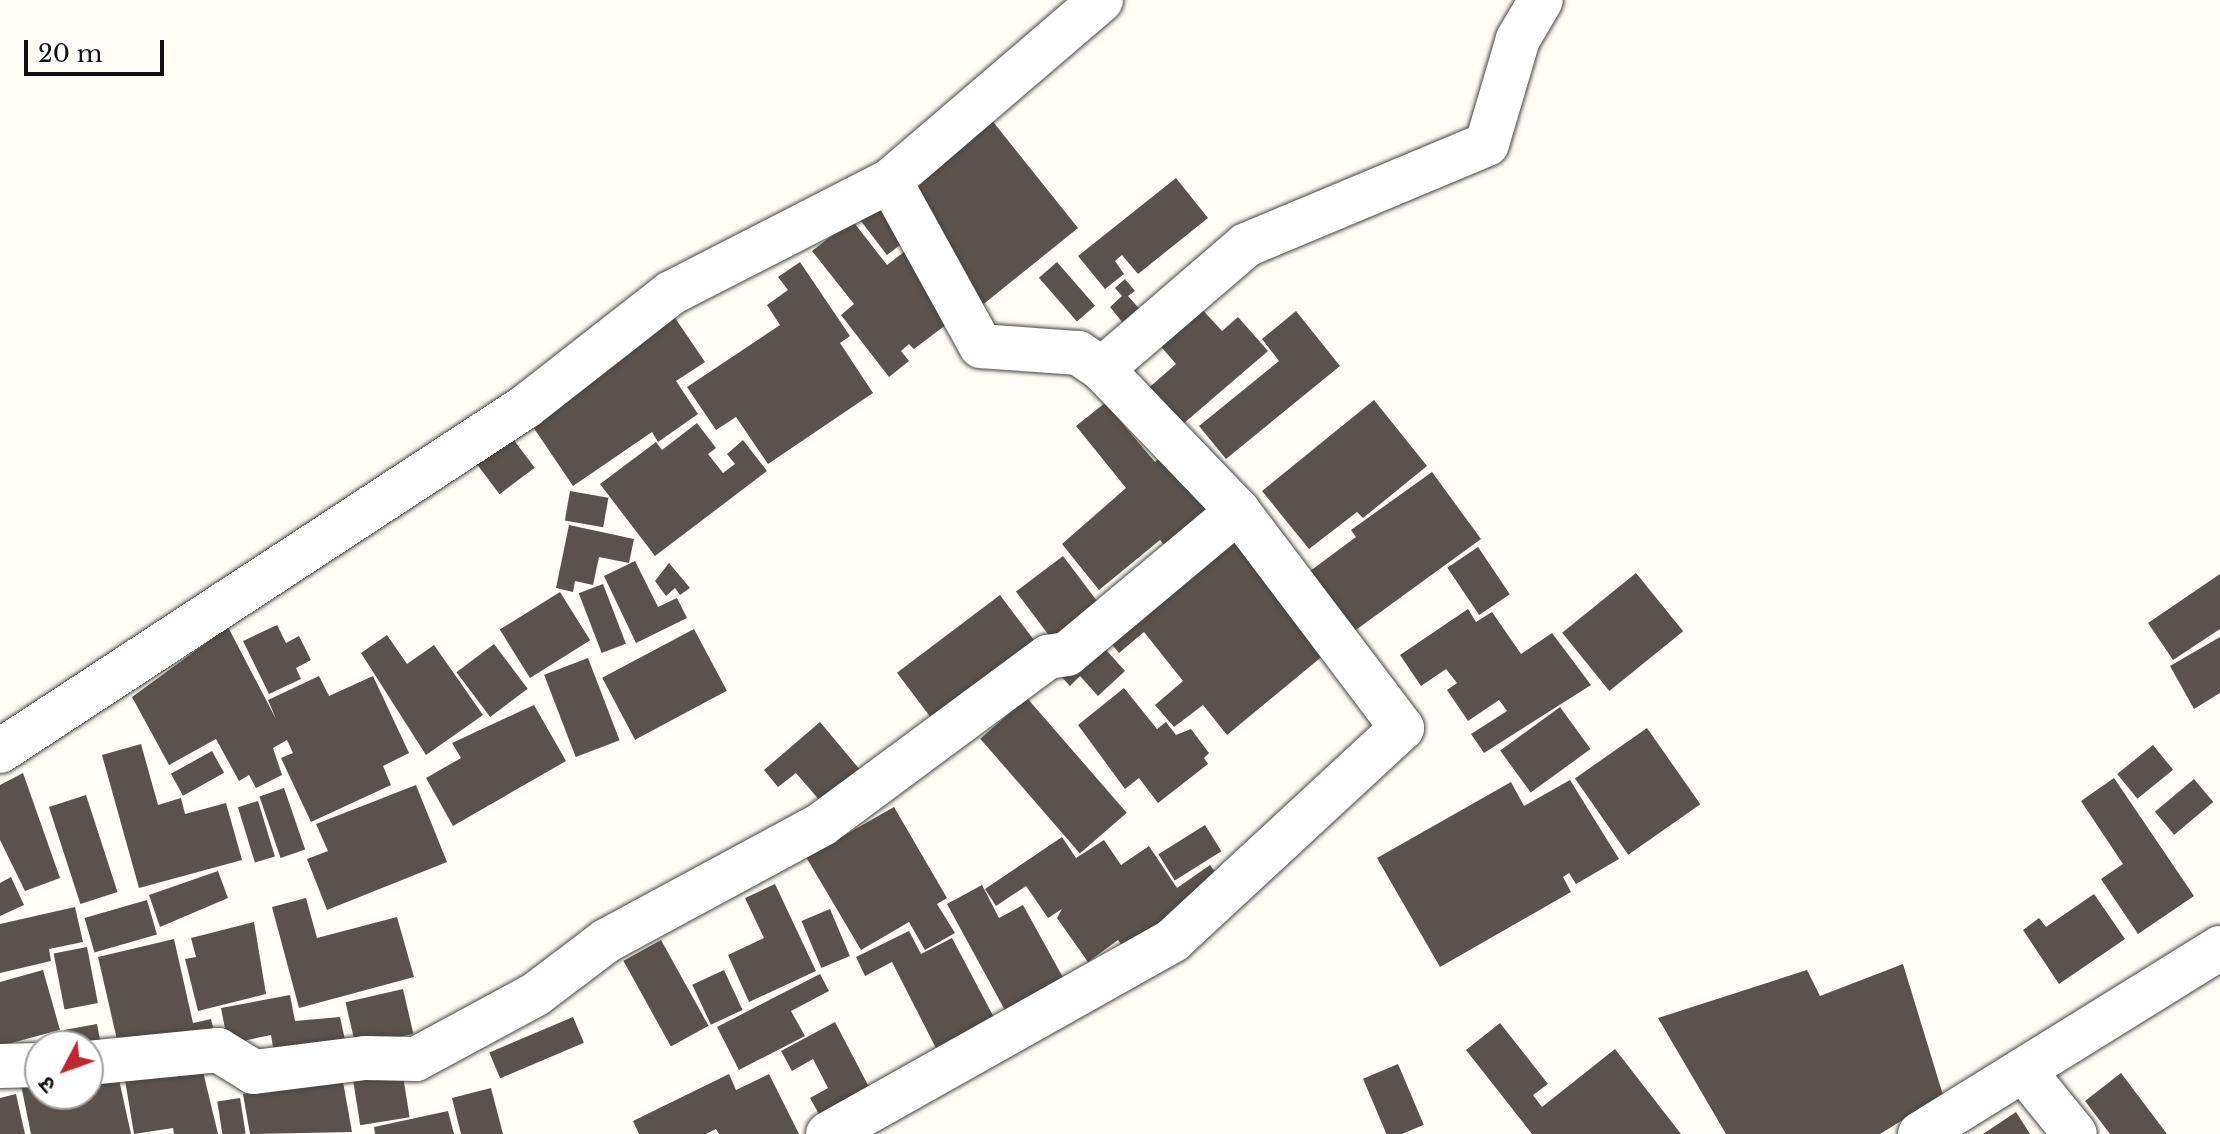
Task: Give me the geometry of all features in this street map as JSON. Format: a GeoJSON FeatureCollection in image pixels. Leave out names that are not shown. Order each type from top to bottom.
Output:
{"type":"FeatureCollection","features":[{"type":"Feature","properties":{"kind":"street"},"geometry":{"type":"LineString","coordinates":[[0,751],[525,407],[671,293],[890,181],[1101,0]]}},
{"type":"Feature","properties":{"kind":"street"},"geometry":{"type":"LineString","coordinates":[[1102,369],[1246,245],[1487,144],[1518,39],[1541,0]]}},
{"type":"Feature","properties":{"kind":"street"},"geometry":{"type":"LineString","coordinates":[[828,1134],[1173,940],[1402,728],[1238,511],[1102,369],[1078,353],[981,346],[890,181]]}},
{"type":"Feature","properties":{"kind":"street"},"geometry":{"type":"LineString","coordinates":[[104,1061],[218,1050],[254,1072],[365,1058],[416,1059],[536,994],[606,941],[822,824],[1048,657],[1067,654],[1238,511]]}},
{"type":"Feature","properties":{"kind":"street"},"geometry":{"type":"LineString","coordinates":[[1920,1134],[2220,948]]}},
{"type":"Feature","properties":{"kind":"street"},"geometry":{"type":"LineString","coordinates":[[0,1066],[24,1065]]}},
{"type":"Feature","properties":{"kind":"street"},"geometry":{"type":"LineString","coordinates":[[2023,1070],[2075,1134]]}},
{"type":"Feature","properties":{"kind":"building"},"geometry":{"type":"Polygon","coordinates":[[[986,113],[1078,228],[975,311],[897,185],[986,113]]]}},
{"type":"Feature","properties":{"kind":"building"},"geometry":{"type":"Polygon","coordinates":[[[1176,178],[1208,218],[1138,274],[1122,255],[1115,261],[1124,274],[1105,289],[1078,256],[1176,178]]]}},
{"type":"Feature","properties":{"kind":"building"},"geometry":{"type":"Polygon","coordinates":[[[877,190],[904,242],[887,255],[851,208],[877,190]]]}},
{"type":"Feature","properties":{"kind":"building"},"geometry":{"type":"Polygon","coordinates":[[[852,220],[887,265],[904,252],[955,318],[914,349],[909,344],[901,351],[909,361],[889,377],[841,315],[854,304],[812,251],[852,220]]]}},
{"type":"Feature","properties":{"kind":"building"},"geometry":{"type":"Polygon","coordinates":[[[800,262],[850,336],[840,343],[873,393],[768,464],[736,417],[716,430],[687,387],[780,325],[767,305],[788,290],[778,277],[800,262]]]}},
{"type":"Feature","properties":{"kind":"building"},"geometry":{"type":"Polygon","coordinates":[[[1057,262],[1095,306],[1077,322],[1039,278],[1057,262]]]}},
{"type":"Feature","properties":{"kind":"building"},"geometry":{"type":"Polygon","coordinates":[[[1125,279],[1135,291],[1128,296],[1143,313],[1127,328],[1110,307],[1122,296],[1115,288],[1125,279]]]}},
{"type":"Feature","properties":{"kind":"building"},"geometry":{"type":"Polygon","coordinates":[[[1199,306],[1222,331],[1238,317],[1268,351],[1169,436],[1136,399],[1176,364],[1157,342],[1199,306]]]}},
{"type":"Feature","properties":{"kind":"building"},"geometry":{"type":"Polygon","coordinates":[[[1296,311],[1340,366],[1226,459],[1199,426],[1279,361],[1262,339],[1296,311]]]}},
{"type":"Feature","properties":{"kind":"building"},"geometry":{"type":"Polygon","coordinates":[[[673,315],[705,362],[676,381],[698,414],[658,442],[652,432],[573,486],[525,415],[673,315]]]}},
{"type":"Feature","properties":{"kind":"building"},"geometry":{"type":"Polygon","coordinates":[[[1374,400],[1427,466],[1363,518],[1357,512],[1309,549],[1262,491],[1374,400]]]}},
{"type":"Feature","properties":{"kind":"building"},"geometry":{"type":"Polygon","coordinates":[[[1105,403],[1155,462],[1170,449],[1225,517],[1175,558],[1160,540],[1099,590],[1062,544],[1126,488],[1076,426],[1105,403]]]}},
{"type":"Feature","properties":{"kind":"building"},"geometry":{"type":"Polygon","coordinates":[[[697,423],[716,448],[708,454],[723,473],[735,464],[727,454],[743,440],[767,471],[655,556],[600,484],[656,442],[662,450],[697,423]]]}},
{"type":"Feature","properties":{"kind":"building"},"geometry":{"type":"Polygon","coordinates":[[[507,431],[535,468],[500,494],[472,457],[507,431]]]}},
{"type":"Feature","properties":{"kind":"building"},"geometry":{"type":"Polygon","coordinates":[[[1432,472],[1481,539],[1342,640],[1298,580],[1356,537],[1351,530],[1432,472]]]}},
{"type":"Feature","properties":{"kind":"building"},"geometry":{"type":"Polygon","coordinates":[[[570,491],[608,498],[603,527],[565,521],[570,491]]]}},
{"type":"Feature","properties":{"kind":"building"},"geometry":{"type":"Polygon","coordinates":[[[1234,519],[1336,645],[1227,735],[1203,705],[1174,727],[1155,705],[1183,681],[1144,632],[1119,653],[1099,629],[1234,519]]]}},
{"type":"Feature","properties":{"kind":"building"},"geometry":{"type":"Polygon","coordinates":[[[569,525],[634,539],[629,563],[599,557],[593,585],[575,581],[573,592],[556,588],[569,525]]]}},
{"type":"Feature","properties":{"kind":"building"},"geometry":{"type":"Polygon","coordinates":[[[1478,547],[1510,594],[1479,615],[1447,568],[1478,547]]]}},
{"type":"Feature","properties":{"kind":"building"},"geometry":{"type":"Polygon","coordinates":[[[1063,556],[1108,615],[1060,651],[1016,592],[1063,556]]]}},
{"type":"Feature","properties":{"kind":"building"},"geometry":{"type":"Polygon","coordinates":[[[635,561],[658,607],[677,598],[687,618],[636,643],[604,576],[635,561]]]}},
{"type":"Feature","properties":{"kind":"building"},"geometry":{"type":"Polygon","coordinates":[[[669,563],[690,588],[680,595],[675,588],[666,596],[655,581],[669,563]]]}},
{"type":"Feature","properties":{"kind":"building"},"geometry":{"type":"Polygon","coordinates":[[[1636,573],[1683,631],[1609,691],[1562,633],[1636,573]]]}},
{"type":"Feature","properties":{"kind":"building"},"geometry":{"type":"Polygon","coordinates":[[[2220,574],[2220,629],[2173,660],[2148,623],[2220,574]]]}},
{"type":"Feature","properties":{"kind":"building"},"geometry":{"type":"Polygon","coordinates":[[[603,584],[626,644],[602,653],[579,593],[603,584]]]}},
{"type":"Feature","properties":{"kind":"building"},"geometry":{"type":"Polygon","coordinates":[[[560,592],[590,640],[530,678],[500,630],[560,592]]]}},
{"type":"Feature","properties":{"kind":"building"},"geometry":{"type":"Polygon","coordinates":[[[1000,595],[1045,654],[942,732],[897,673],[1000,595]]]}},
{"type":"Feature","properties":{"kind":"building"},"geometry":{"type":"Polygon","coordinates":[[[1468,609],[1476,622],[1492,612],[1521,654],[1552,633],[1591,685],[1484,753],[1471,734],[1507,711],[1499,700],[1468,721],[1447,690],[1457,683],[1446,669],[1421,686],[1400,655],[1468,609]]]}},
{"type":"Feature","properties":{"kind":"building"},"geometry":{"type":"Polygon","coordinates":[[[277,625],[286,643],[299,636],[311,660],[296,668],[301,679],[269,694],[243,641],[277,625]]]}},
{"type":"Feature","properties":{"kind":"building"},"geometry":{"type":"Polygon","coordinates":[[[228,627],[276,719],[268,700],[319,676],[329,696],[373,676],[409,753],[383,766],[391,785],[311,822],[281,758],[293,753],[287,740],[273,748],[282,775],[256,788],[249,775],[239,781],[216,739],[169,765],[132,697],[228,627]]]}},
{"type":"Feature","properties":{"kind":"building"},"geometry":{"type":"Polygon","coordinates":[[[694,629],[727,691],[635,740],[602,678],[694,629]]]}},
{"type":"Feature","properties":{"kind":"building"},"geometry":{"type":"Polygon","coordinates":[[[387,635],[407,664],[434,645],[483,715],[426,755],[361,653],[387,635]]]}},
{"type":"Feature","properties":{"kind":"building"},"geometry":{"type":"Polygon","coordinates":[[[2220,637],[2220,693],[2194,709],[2170,666],[2220,637]]]}},
{"type":"Feature","properties":{"kind":"building"},"geometry":{"type":"Polygon","coordinates":[[[1099,642],[1125,671],[1098,696],[1080,676],[1070,686],[1057,672],[1099,642]]]}},
{"type":"Feature","properties":{"kind":"building"},"geometry":{"type":"Polygon","coordinates":[[[494,644],[528,689],[490,717],[456,672],[494,644]]]}},
{"type":"Feature","properties":{"kind":"building"},"geometry":{"type":"Polygon","coordinates":[[[588,658],[620,740],[576,757],[544,675],[588,658]]]}},
{"type":"Feature","properties":{"kind":"building"},"geometry":{"type":"Polygon","coordinates":[[[1124,688],[1157,729],[1166,722],[1176,735],[1191,729],[1209,753],[1204,758],[1208,764],[1158,803],[1139,778],[1125,789],[1078,725],[1124,688]]]}},
{"type":"Feature","properties":{"kind":"building"},"geometry":{"type":"Polygon","coordinates":[[[1027,698],[1127,813],[1080,853],[980,739],[1027,698]]]}},
{"type":"Feature","properties":{"kind":"building"},"geometry":{"type":"Polygon","coordinates":[[[534,705],[566,761],[453,826],[426,778],[461,758],[452,743],[534,705]]]}},
{"type":"Feature","properties":{"kind":"building"},"geometry":{"type":"Polygon","coordinates":[[[1560,707],[1591,749],[1531,793],[1500,750],[1560,707]]]}},
{"type":"Feature","properties":{"kind":"building"},"geometry":{"type":"Polygon","coordinates":[[[820,722],[866,777],[828,810],[796,773],[778,787],[764,770],[820,722]]]}},
{"type":"Feature","properties":{"kind":"building"},"geometry":{"type":"Polygon","coordinates":[[[1647,728],[1700,804],[1628,855],[1575,778],[1647,728]]]}},
{"type":"Feature","properties":{"kind":"building"},"geometry":{"type":"Polygon","coordinates":[[[141,744],[158,805],[181,798],[185,814],[226,803],[242,860],[139,888],[102,755],[141,744]]]}},
{"type":"Feature","properties":{"kind":"building"},"geometry":{"type":"Polygon","coordinates":[[[2153,745],[2173,770],[2137,799],[2117,774],[2153,745]]]}},
{"type":"Feature","properties":{"kind":"building"},"geometry":{"type":"Polygon","coordinates":[[[212,751],[224,773],[183,796],[171,774],[212,751]]]}},
{"type":"Feature","properties":{"kind":"building"},"geometry":{"type":"Polygon","coordinates":[[[23,773],[60,878],[25,891],[0,840],[0,785],[23,773]]]}},
{"type":"Feature","properties":{"kind":"building"},"geometry":{"type":"Polygon","coordinates":[[[2114,778],[2194,896],[2138,934],[2101,879],[2123,864],[2081,801],[2114,778]]]}},
{"type":"Feature","properties":{"kind":"building"},"geometry":{"type":"Polygon","coordinates":[[[2194,779],[2213,802],[2174,835],[2155,812],[2194,779]]]}},
{"type":"Feature","properties":{"kind":"building"},"geometry":{"type":"Polygon","coordinates":[[[1570,780],[1619,859],[1576,884],[1569,873],[1563,877],[1571,892],[1440,967],[1377,858],[1511,782],[1524,806],[1570,780]]]}},
{"type":"Feature","properties":{"kind":"building"},"geometry":{"type":"Polygon","coordinates":[[[416,785],[447,862],[327,910],[307,859],[328,851],[316,824],[416,785]]]}},
{"type":"Feature","properties":{"kind":"building"},"geometry":{"type":"Polygon","coordinates":[[[284,788],[305,849],[281,858],[259,796],[284,788]]]}},
{"type":"Feature","properties":{"kind":"building"},"geometry":{"type":"Polygon","coordinates":[[[86,795],[118,892],[80,904],[49,807],[86,795]]]}},
{"type":"Feature","properties":{"kind":"building"},"geometry":{"type":"Polygon","coordinates":[[[258,801],[275,856],[255,863],[238,807],[258,801]]]}},
{"type":"Feature","properties":{"kind":"building"},"geometry":{"type":"Polygon","coordinates":[[[894,807],[947,898],[937,904],[955,933],[925,950],[909,922],[861,950],[806,857],[894,807]]]}},
{"type":"Feature","properties":{"kind":"building"},"geometry":{"type":"Polygon","coordinates":[[[1205,825],[1221,851],[1175,880],[1158,854],[1205,825]]]}},
{"type":"Feature","properties":{"kind":"building"},"geometry":{"type":"Polygon","coordinates":[[[1062,837],[1076,858],[1104,840],[1121,865],[1149,846],[1177,888],[1210,865],[1225,885],[1128,954],[1118,940],[1088,962],[1057,918],[1062,909],[1048,918],[1026,886],[996,906],[985,889],[1062,837]]]}},
{"type":"Feature","properties":{"kind":"building"},"geometry":{"type":"Polygon","coordinates":[[[218,871],[228,898],[160,927],[149,895],[218,871]]]}},
{"type":"Feature","properties":{"kind":"building"},"geometry":{"type":"Polygon","coordinates":[[[11,877],[24,905],[0,916],[0,883],[11,877]]]}},
{"type":"Feature","properties":{"kind":"building"},"geometry":{"type":"Polygon","coordinates":[[[775,884],[816,971],[749,1002],[728,955],[764,938],[745,898],[775,884]]]}},
{"type":"Feature","properties":{"kind":"building"},"geometry":{"type":"Polygon","coordinates":[[[982,885],[999,918],[1023,905],[1065,981],[1013,1025],[947,904],[982,885]]]}},
{"type":"Feature","properties":{"kind":"building"},"geometry":{"type":"Polygon","coordinates":[[[2094,894],[2125,939],[2059,984],[2023,930],[2039,918],[2046,927],[2094,894]]]}},
{"type":"Feature","properties":{"kind":"building"},"geometry":{"type":"Polygon","coordinates":[[[306,898],[317,938],[397,917],[414,977],[299,1008],[272,907],[306,898]]]}},
{"type":"Feature","properties":{"kind":"building"},"geometry":{"type":"Polygon","coordinates":[[[147,900],[157,935],[94,953],[85,918],[147,900]]]}},
{"type":"Feature","properties":{"kind":"building"},"geometry":{"type":"Polygon","coordinates":[[[75,907],[83,942],[49,949],[51,961],[0,973],[0,924],[75,907]]]}},
{"type":"Feature","properties":{"kind":"building"},"geometry":{"type":"Polygon","coordinates":[[[830,909],[850,956],[821,968],[801,921],[830,909]]]}},
{"type":"Feature","properties":{"kind":"building"},"geometry":{"type":"Polygon","coordinates":[[[254,922],[266,994],[198,1011],[185,959],[196,957],[191,938],[254,922]]]}},
{"type":"Feature","properties":{"kind":"building"},"geometry":{"type":"Polygon","coordinates":[[[909,931],[921,954],[952,938],[998,1025],[940,1056],[892,962],[865,976],[856,957],[909,931]]]}},
{"type":"Feature","properties":{"kind":"building"},"geometry":{"type":"Polygon","coordinates":[[[174,939],[193,1023],[211,1019],[215,1035],[121,1057],[98,957],[174,939]]]}},
{"type":"Feature","properties":{"kind":"building"},"geometry":{"type":"Polygon","coordinates":[[[661,940],[709,1026],[671,1047],[623,961],[661,940]]]}},
{"type":"Feature","properties":{"kind":"building"},"geometry":{"type":"Polygon","coordinates":[[[87,947],[98,1003],[65,1009],[54,953],[87,947]]]}},
{"type":"Feature","properties":{"kind":"building"},"geometry":{"type":"Polygon","coordinates":[[[1903,964],[1943,1095],[1880,1134],[1726,1134],[1658,1018],[1807,970],[1820,996],[1903,964]]]}},
{"type":"Feature","properties":{"kind":"building"},"geometry":{"type":"Polygon","coordinates":[[[43,970],[60,1030],[24,1030],[24,1040],[0,1046],[0,982],[43,970]]]}},
{"type":"Feature","properties":{"kind":"building"},"geometry":{"type":"Polygon","coordinates":[[[724,970],[743,1010],[711,1025],[692,985],[724,970]]]}},
{"type":"Feature","properties":{"kind":"building"},"geometry":{"type":"Polygon","coordinates":[[[820,974],[829,991],[791,1011],[805,1036],[739,1070],[717,1027],[820,974]]]}},
{"type":"Feature","properties":{"kind":"building"},"geometry":{"type":"Polygon","coordinates":[[[403,989],[413,1034],[356,1047],[346,1002],[403,989]]]}},
{"type":"Feature","properties":{"kind":"building"},"geometry":{"type":"Polygon","coordinates":[[[290,995],[295,1021],[340,1017],[347,1049],[274,1053],[271,1035],[228,1044],[221,1008],[290,995]]]}},
{"type":"Feature","properties":{"kind":"building"},"geometry":{"type":"Polygon","coordinates":[[[573,1017],[584,1043],[500,1078],[489,1053],[573,1017]]]}},
{"type":"Feature","properties":{"kind":"building"},"geometry":{"type":"Polygon","coordinates":[[[835,1022],[870,1089],[820,1116],[810,1098],[828,1088],[813,1059],[792,1071],[781,1051],[835,1022]]]}},
{"type":"Feature","properties":{"kind":"building"},"geometry":{"type":"Polygon","coordinates":[[[1500,1023],[1548,1084],[1533,1095],[1542,1107],[1615,1049],[1681,1134],[1532,1134],[1466,1050],[1500,1023]]]}},
{"type":"Feature","properties":{"kind":"building"},"geometry":{"type":"Polygon","coordinates":[[[97,1024],[98,1030],[64,1030],[97,1024]]]}},
{"type":"Feature","properties":{"kind":"building"},"geometry":{"type":"Polygon","coordinates":[[[199,1055],[218,1134],[174,1134],[173,1128],[134,1134],[123,1068],[199,1055]]]}},
{"type":"Feature","properties":{"kind":"building"},"geometry":{"type":"Polygon","coordinates":[[[401,1063],[410,1117],[360,1125],[352,1071],[401,1063]]]}},
{"type":"Feature","properties":{"kind":"building"},"geometry":{"type":"Polygon","coordinates":[[[1398,1064],[1424,1125],[1402,1134],[1386,1134],[1363,1079],[1398,1064]]]}},
{"type":"Feature","properties":{"kind":"building"},"geometry":{"type":"Polygon","coordinates":[[[116,1066],[131,1134],[31,1134],[26,1110],[104,1110],[104,1069],[116,1066]]]}},
{"type":"Feature","properties":{"kind":"building"},"geometry":{"type":"Polygon","coordinates":[[[2121,1073],[2167,1134],[2110,1134],[2085,1101],[2121,1073]]]}},
{"type":"Feature","properties":{"kind":"building"},"geometry":{"type":"Polygon","coordinates":[[[729,1074],[736,1090],[769,1074],[799,1134],[719,1134],[716,1129],[706,1134],[639,1134],[633,1121],[729,1074]]]}},
{"type":"Feature","properties":{"kind":"building"},"geometry":{"type":"Polygon","coordinates":[[[342,1076],[352,1132],[250,1134],[243,1094],[342,1076]]]}},
{"type":"Feature","properties":{"kind":"building"},"geometry":{"type":"Polygon","coordinates":[[[491,1088],[503,1134],[461,1134],[452,1098],[491,1088]]]}},
{"type":"Feature","properties":{"kind":"building"},"geometry":{"type":"Polygon","coordinates":[[[16,1094],[25,1134],[0,1134],[0,1098],[16,1094]]]}},
{"type":"Feature","properties":{"kind":"building"},"geometry":{"type":"Polygon","coordinates":[[[240,1098],[246,1134],[222,1134],[217,1102],[240,1098]]]}},
{"type":"Feature","properties":{"kind":"building"},"geometry":{"type":"Polygon","coordinates":[[[448,1111],[454,1134],[375,1134],[374,1127],[448,1111]]]}},
{"type":"Feature","properties":{"kind":"building"},"geometry":{"type":"Polygon","coordinates":[[[2016,1112],[2030,1134],[1983,1134],[2016,1112]]]}}]}
